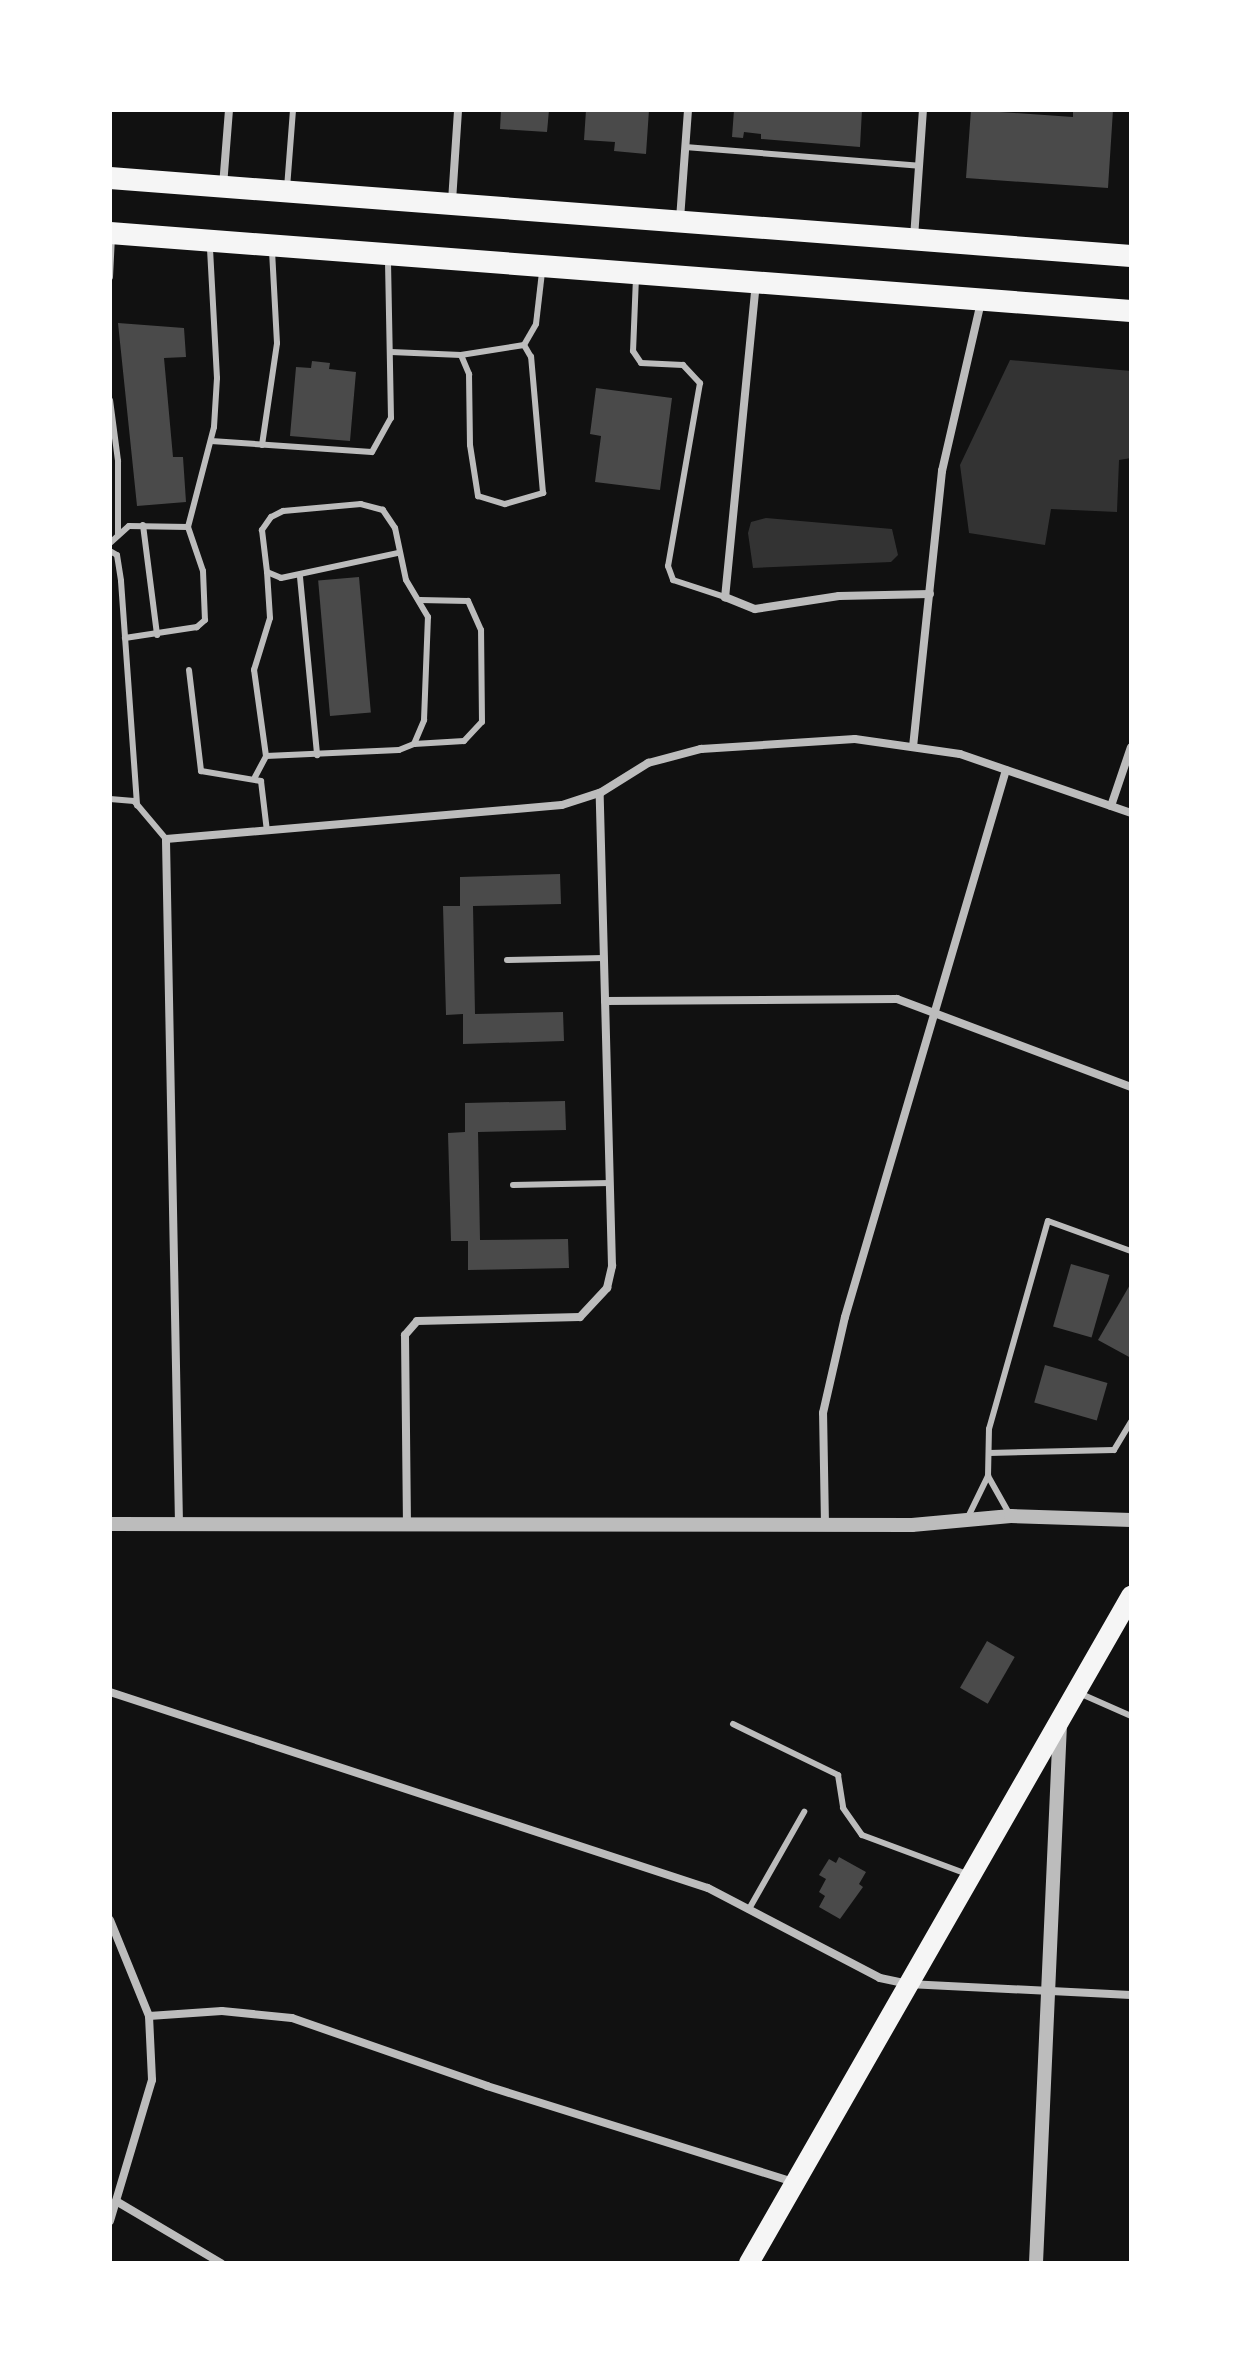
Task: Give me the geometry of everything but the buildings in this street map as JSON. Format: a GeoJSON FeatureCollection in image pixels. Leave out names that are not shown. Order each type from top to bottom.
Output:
{"type":"FeatureCollection","features":[{"type":"Feature","properties":{"kind":"highway"},"geometry":{"type":"LineString","coordinates":[[110,178],[1131,256]]}},
{"type":"Feature","properties":{"kind":"highway"},"geometry":{"type":"LineString","coordinates":[[111,233],[1131,311]]}},
{"type":"Feature","properties":{"kind":"main road"},"geometry":{"type":"LineString","coordinates":[[749,2263],[1131,1596]]}},
{"type":"Feature","properties":{"kind":"street"},"geometry":{"type":"LineString","coordinates":[[223,187],[229,110]]}},
{"type":"Feature","properties":{"kind":"street"},"geometry":{"type":"LineString","coordinates":[[451,205],[458,110]]}},
{"type":"Feature","properties":{"kind":"street"},"geometry":{"type":"LineString","coordinates":[[680,220],[688,110]]}},
{"type":"Feature","properties":{"kind":"street"},"geometry":{"type":"LineString","coordinates":[[914,239],[923,110]]}},
{"type":"Feature","properties":{"kind":"street"},"geometry":{"type":"LineString","coordinates":[[756,282],[725,597],[755,609],[839,596],[930,594]]}},
{"type":"Feature","properties":{"kind":"street"},"geometry":{"type":"LineString","coordinates":[[913,747],[942,471],[981,298]]}},
{"type":"Feature","properties":{"kind":"street"},"geometry":{"type":"LineString","coordinates":[[179,1526],[166,839],[562,805],[600,793],[648,763],[701,749],[855,739],[960,754],[1131,813]]}},
{"type":"Feature","properties":{"kind":"street"},"geometry":{"type":"LineString","coordinates":[[1111,806],[1131,747]]}},
{"type":"Feature","properties":{"kind":"street"},"geometry":{"type":"LineString","coordinates":[[825,1525],[823,1413],[931,1010],[1006,770]]}},
{"type":"Feature","properties":{"kind":"street"},"geometry":{"type":"LineString","coordinates":[[407,1527],[405,1335],[417,1321],[580,1317],[607,1288],[610,1183],[600,793]]}},
{"type":"Feature","properties":{"kind":"street"},"geometry":{"type":"LineString","coordinates":[[605,1001],[897,999],[1131,1087]]}},
{"type":"Feature","properties":{"kind":"street"},"geometry":{"type":"LineString","coordinates":[[110,1524],[407,1527],[825,1525],[1011,1516],[1131,1520]]}},
{"type":"Feature","properties":{"kind":"street"},"geometry":{"type":"LineString","coordinates":[[110,1692],[708,1888],[880,1978],[908,1984],[1131,1995]]}},
{"type":"Feature","properties":{"kind":"street"},"geometry":{"type":"LineString","coordinates":[[1036,2263],[1060,1724]]}},
{"type":"Feature","properties":{"kind":"street"},"geometry":{"type":"LineString","coordinates":[[110,1920],[149,2016],[152,2080],[110,2221]]}},
{"type":"Feature","properties":{"kind":"street"},"geometry":{"type":"LineString","coordinates":[[110,1947],[121,1945]]}},
{"type":"Feature","properties":{"kind":"street"},"geometry":{"type":"LineString","coordinates":[[149,2016],[222,2011],[292,2018],[487,2086],[795,2182]]}},
{"type":"Feature","properties":{"kind":"street"},"geometry":{"type":"LineString","coordinates":[[116,2201],[221,2263]]}},
{"type":"Feature","properties":{"kind":"lane"},"geometry":{"type":"LineString","coordinates":[[287,191],[293,110]]}},
{"type":"Feature","properties":{"kind":"lane"},"geometry":{"type":"LineString","coordinates":[[685,147],[919,166]]}},
{"type":"Feature","properties":{"kind":"lane"},"geometry":{"type":"LineString","coordinates":[[110,277],[111,233]]}},
{"type":"Feature","properties":{"kind":"lane"},"geometry":{"type":"LineString","coordinates":[[125,638],[181,633],[205,620],[203,571],[188,527],[211,441],[217,378],[210,239]]}},
{"type":"Feature","properties":{"kind":"lane"},"geometry":{"type":"LineString","coordinates":[[262,445],[277,343],[272,244]]}},
{"type":"Feature","properties":{"kind":"lane"},"geometry":{"type":"LineString","coordinates":[[211,441],[372,452],[391,418],[389,254]]}},
{"type":"Feature","properties":{"kind":"lane"},"geometry":{"type":"LineString","coordinates":[[524,345],[536,324],[543,266]]}},
{"type":"Feature","properties":{"kind":"lane"},"geometry":{"type":"LineString","coordinates":[[636,273],[633,351],[641,363],[683,365],[700,383],[668,566],[673,580],[725,597]]}},
{"type":"Feature","properties":{"kind":"lane"},"geometry":{"type":"LineString","coordinates":[[391,352],[461,355],[524,345]]}},
{"type":"Feature","properties":{"kind":"lane"},"geometry":{"type":"LineString","coordinates":[[461,355],[469,374],[470,445],[478,496],[505,504],[525,501],[543,493],[531,357],[524,345]]}},
{"type":"Feature","properties":{"kind":"lane"},"geometry":{"type":"LineString","coordinates":[[110,400],[118,461],[118,534]]}},
{"type":"Feature","properties":{"kind":"lane"},"geometry":{"type":"LineString","coordinates":[[255,777],[266,756],[254,670],[270,618],[262,530],[283,511],[361,504],[383,510],[395,528],[398,553],[428,617],[424,720],[414,744]]}},
{"type":"Feature","properties":{"kind":"lane"},"geometry":{"type":"LineString","coordinates":[[110,543],[118,534],[143,525],[188,527]]}},
{"type":"Feature","properties":{"kind":"lane"},"geometry":{"type":"LineString","coordinates":[[143,525],[157,635]]}},
{"type":"Feature","properties":{"kind":"lane"},"geometry":{"type":"LineString","coordinates":[[110,551],[119,568],[137,805],[166,839]]}},
{"type":"Feature","properties":{"kind":"lane"},"geometry":{"type":"LineString","coordinates":[[267,572],[281,578],[300,577],[398,553]]}},
{"type":"Feature","properties":{"kind":"lane"},"geometry":{"type":"LineString","coordinates":[[300,577],[317,755]]}},
{"type":"Feature","properties":{"kind":"lane"},"geometry":{"type":"LineString","coordinates":[[266,756],[368,755],[414,744],[464,741],[482,722],[481,630],[468,601],[420,600]]}},
{"type":"Feature","properties":{"kind":"lane"},"geometry":{"type":"LineString","coordinates":[[189,670],[201,771],[255,777],[261,781],[267,831]]}},
{"type":"Feature","properties":{"kind":"lane"},"geometry":{"type":"LineString","coordinates":[[110,799],[137,805]]}},
{"type":"Feature","properties":{"kind":"lane"},"geometry":{"type":"LineString","coordinates":[[507,960],[604,958]]}},
{"type":"Feature","properties":{"kind":"lane"},"geometry":{"type":"LineString","coordinates":[[513,1185],[610,1183]]}},
{"type":"Feature","properties":{"kind":"lane"},"geometry":{"type":"LineString","coordinates":[[967,1519],[988,1476],[989,1429],[1048,1221],[1131,1251]]}},
{"type":"Feature","properties":{"kind":"lane"},"geometry":{"type":"LineString","coordinates":[[989,1453],[1114,1450],[1131,1422]]}},
{"type":"Feature","properties":{"kind":"lane"},"geometry":{"type":"LineString","coordinates":[[988,1476],[1011,1516]]}},
{"type":"Feature","properties":{"kind":"lane"},"geometry":{"type":"LineString","coordinates":[[1078,1692],[1131,1716]]}},
{"type":"Feature","properties":{"kind":"lane"},"geometry":{"type":"LineString","coordinates":[[733,1724],[838,1775],[843,1808],[862,1835],[895,1851],[925,1855],[971,1876]]}},
{"type":"Feature","properties":{"kind":"lane"},"geometry":{"type":"LineString","coordinates":[[749,1909],[804,1812]]}},
{"type":"Feature","properties":{"kind":"shaded area"},"geometry":{"type":"Polygon","coordinates":[[[1010,360],[1131,371],[1131,458],[1119,460],[1117,512],[1051,509],[1045,545],[969,533],[960,465],[1010,360]]]}},
{"type":"Feature","properties":{"kind":"shaded area"},"geometry":{"type":"Polygon","coordinates":[[[766,518],[892,529],[898,555],[891,562],[753,568],[748,533],[751,522],[766,518]]]}}]}
